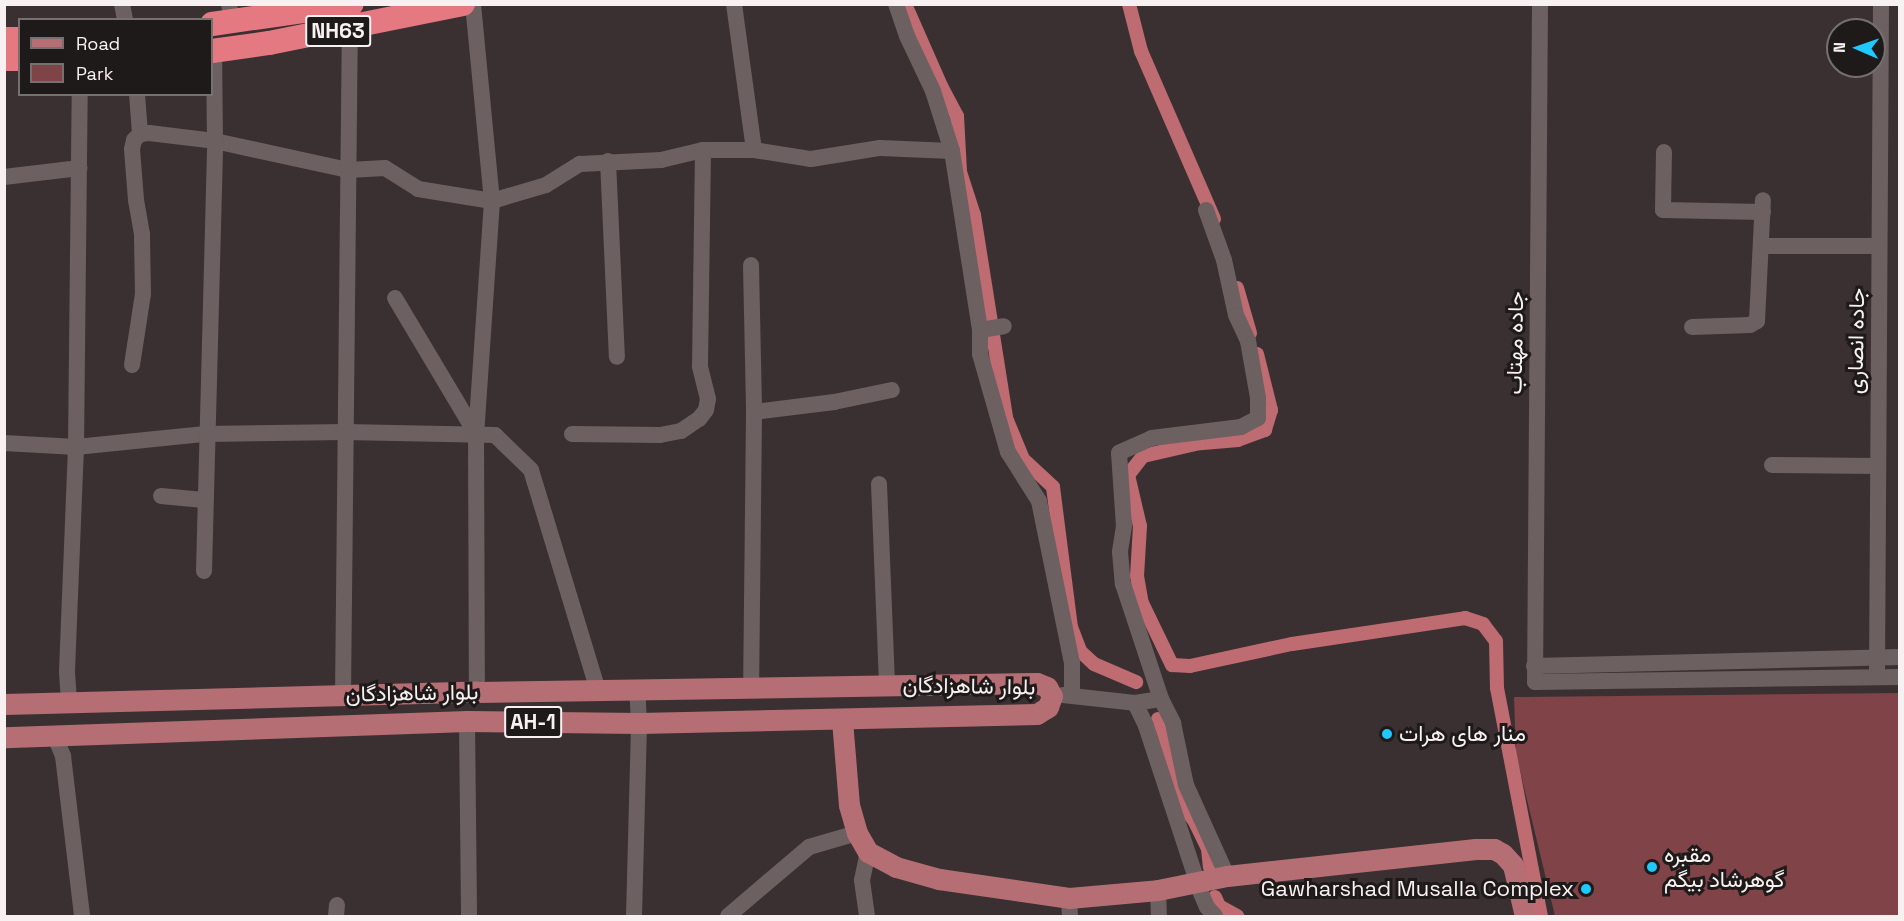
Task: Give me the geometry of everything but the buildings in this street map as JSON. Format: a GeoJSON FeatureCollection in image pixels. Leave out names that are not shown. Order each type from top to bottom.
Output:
{"type":"FeatureCollection","features":[{"type":"Feature","properties":{"kind":"highway","name":"NH63"},"geometry":{"type":"LineString","coordinates":[[224,16],[463,4]]}},
{"type":"Feature","properties":{"kind":"highway","name":"NH63"},"geometry":{"type":"LineString","coordinates":[[213,51],[350,11]]}},
{"type":"Feature","properties":{"kind":"main road","name":"بلوار شاهزادگان"},"geometry":{"type":"LineString","coordinates":[[4,704],[477,692],[1037,683],[1062,695],[1037,714],[639,723],[467,721],[4,737]]}},
{"type":"Feature","properties":{"kind":"main road"},"geometry":{"type":"LineString","coordinates":[[842,720],[849,805],[857,833],[868,852],[896,867],[939,879],[1069,907],[1199,884],[1227,876],[1476,849],[1494,849],[1503,854],[1513,866],[1525,916]]}},
{"type":"Feature","properties":{"kind":"street"},"geometry":{"type":"LineString","coordinates":[[473,4],[492,201],[476,434],[477,692]]}},
{"type":"Feature","properties":{"kind":"street"},"geometry":{"type":"LineString","coordinates":[[734,4],[754,150]]}},
{"type":"Feature","properties":{"kind":"street"},"geometry":{"type":"LineString","coordinates":[[896,4],[906,36],[933,91],[952,151],[980,330],[980,354],[1008,452],[1039,501],[1072,663],[1062,695],[1135,703],[1161,699]]}},
{"type":"Feature","properties":{"kind":"street","name":"جاده مهتاب"},"geometry":{"type":"LineString","coordinates":[[1535,674],[1540,4]]}},
{"type":"Feature","properties":{"kind":"street","name":"جاده انصاری"},"geometry":{"type":"LineString","coordinates":[[1877,677],[1881,4]]}},
{"type":"Feature","properties":{"kind":"street"},"geometry":{"type":"LineString","coordinates":[[343,695],[350,11]]}},
{"type":"Feature","properties":{"kind":"street"},"geometry":{"type":"LineString","coordinates":[[204,571],[205,434],[215,141],[213,51]]}},
{"type":"Feature","properties":{"kind":"street"},"geometry":{"type":"LineString","coordinates":[[69,701],[67,671],[76,447],[80,96]]}},
{"type":"Feature","properties":{"kind":"street"},"geometry":{"type":"LineString","coordinates":[[137,96],[140,134]]}},
{"type":"Feature","properties":{"kind":"street"},"geometry":{"type":"LineString","coordinates":[[132,365],[143,294],[142,234],[136,200],[132,149],[134,140],[140,134],[149,133],[215,141],[348,170],[385,168],[418,189],[492,201],[546,184],[580,164],[661,159],[704,150],[754,150],[812,159],[880,148],[952,151]]}},
{"type":"Feature","properties":{"kind":"street"},"geometry":{"type":"LineString","coordinates":[[572,434],[660,435],[681,431],[699,419],[706,410],[708,399],[700,366],[704,150]]}},
{"type":"Feature","properties":{"kind":"street"},"geometry":{"type":"LineString","coordinates":[[1664,152],[1662,208],[1665,211],[1763,206],[1757,321],[1750,325],[1692,327]]}},
{"type":"Feature","properties":{"kind":"street"},"geometry":{"type":"LineString","coordinates":[[608,161],[617,357]]}},
{"type":"Feature","properties":{"kind":"street"},"geometry":{"type":"LineString","coordinates":[[4,177],[79,168]]}},
{"type":"Feature","properties":{"kind":"street"},"geometry":{"type":"LineString","coordinates":[[1206,210],[1224,260],[1236,315],[1248,341],[1258,398],[1258,418],[1241,427],[1152,438],[1119,453],[1124,526],[1120,552],[1123,584],[1161,699],[1173,723],[1186,786],[1227,876]]}},
{"type":"Feature","properties":{"kind":"street"},"geometry":{"type":"LineString","coordinates":[[1762,246],[1879,246]]}},
{"type":"Feature","properties":{"kind":"street"},"geometry":{"type":"LineString","coordinates":[[751,265],[754,412],[751,688]]}},
{"type":"Feature","properties":{"kind":"street"},"geometry":{"type":"LineString","coordinates":[[395,298],[476,434]]}},
{"type":"Feature","properties":{"kind":"street"},"geometry":{"type":"LineString","coordinates":[[980,330],[1004,326]]}},
{"type":"Feature","properties":{"kind":"street"},"geometry":{"type":"LineString","coordinates":[[754,412],[834,402],[892,390]]}},
{"type":"Feature","properties":{"kind":"street"},"geometry":{"type":"LineString","coordinates":[[4,443],[76,447],[205,434],[345,432],[495,435],[531,470],[598,690]]}},
{"type":"Feature","properties":{"kind":"street"},"geometry":{"type":"LineString","coordinates":[[1772,465],[1877,466]]}},
{"type":"Feature","properties":{"kind":"street"},"geometry":{"type":"LineString","coordinates":[[879,484],[886,685]]}},
{"type":"Feature","properties":{"kind":"street"},"geometry":{"type":"LineString","coordinates":[[161,496],[204,500]]}},
{"type":"Feature","properties":{"kind":"street"},"geometry":{"type":"LineString","coordinates":[[1535,674],[1899,657]]}},
{"type":"Feature","properties":{"kind":"street"},"geometry":{"type":"LineString","coordinates":[[1535,674],[1899,677]]}},
{"type":"Feature","properties":{"kind":"street"},"geometry":{"type":"LineString","coordinates":[[634,916],[639,723],[637,690]]}},
{"type":"Feature","properties":{"kind":"street"},"geometry":{"type":"LineString","coordinates":[[1135,703],[1146,726],[1207,907],[1215,916]]}},
{"type":"Feature","properties":{"kind":"street"},"geometry":{"type":"LineString","coordinates":[[467,721],[469,916]]}},
{"type":"Feature","properties":{"kind":"street"},"geometry":{"type":"LineString","coordinates":[[55,737],[63,756],[82,916]]}},
{"type":"Feature","properties":{"kind":"street"},"geometry":{"type":"LineString","coordinates":[[728,916],[809,847],[857,833]]}},
{"type":"Feature","properties":{"kind":"street"},"geometry":{"type":"LineString","coordinates":[[867,916],[862,880],[868,852]]}},
{"type":"Feature","properties":{"kind":"street"},"geometry":{"type":"LineString","coordinates":[[1158,891],[1160,916]]}},
{"type":"Feature","properties":{"kind":"green space"},"geometry":{"type":"Polygon","coordinates":[[[1899,693],[1898,916],[1555,916],[1516,754],[1514,697],[1899,693]]]}},
{"type":"Feature","properties":{"kind":"waterway"},"geometry":{"type":"LineString","coordinates":[[905,4],[941,86],[957,116],[960,172],[974,215],[1006,418],[1023,459],[1053,487],[1071,627],[1080,651],[1094,664],[1136,682]]}},
{"type":"Feature","properties":{"kind":"waterway"},"geometry":{"type":"LineString","coordinates":[[1129,4],[1141,51],[1214,219]]}},
{"type":"Feature","properties":{"kind":"waterway"},"geometry":{"type":"LineString","coordinates":[[1237,288],[1250,333]]}},
{"type":"Feature","properties":{"kind":"waterway"},"geometry":{"type":"LineString","coordinates":[[1257,354],[1271,410],[1265,430],[1238,440],[1200,443],[1143,456],[1128,475],[1140,526],[1137,576],[1142,603],[1172,665],[1190,666],[1292,644],[1465,618],[1483,624],[1496,641],[1497,688],[1541,916]]}},
{"type":"Feature","properties":{"kind":"waterway"},"geometry":{"type":"LineString","coordinates":[[1158,719],[1164,733],[1179,801],[1194,820],[1208,849],[1210,867]]}},
{"type":"Feature","properties":{"kind":"waterway"},"geometry":{"type":"LineString","coordinates":[[1215,897],[1219,906],[1237,916]]}},
{"type":"Feature","properties":{"kind":"place","name":"منار های هرات"},"geometry":{"type":"Point","coordinates":[1387,734]}},
{"type":"Feature","properties":{"kind":"place","name":"مقبره گوهرشاد بیگم"},"geometry":{"type":"Point","coordinates":[1652,867]}},
{"type":"Feature","properties":{"kind":"place","name":"Gawharshad Musalla Complex"},"geometry":{"type":"Point","coordinates":[1586,889]}}]}
